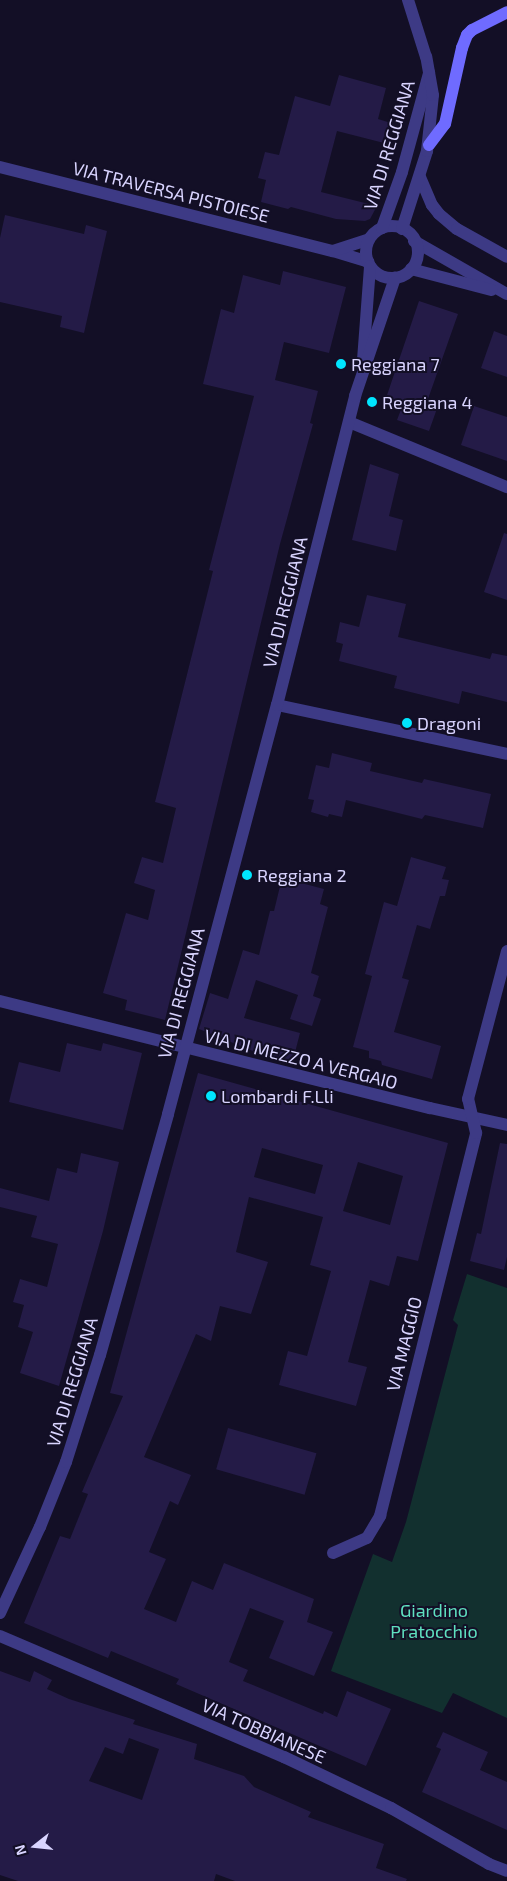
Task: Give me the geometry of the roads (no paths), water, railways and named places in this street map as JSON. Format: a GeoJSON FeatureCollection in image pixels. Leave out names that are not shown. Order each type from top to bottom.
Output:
{"type":"FeatureCollection","features":[{"type":"Feature","properties":{"kind":"main road"},"geometry":{"type":"LineString","coordinates":[[429,144],[445,124],[462,48],[467,35],[472,30],[507,12]]}},
{"type":"Feature","properties":{"kind":"street","name":"VIA DI REGGIANA"},"geometry":{"type":"LineString","coordinates":[[0,1613],[40,1527],[82,1416],[277,705],[362,370],[369,264],[366,250],[369,239],[382,228],[392,226],[402,229],[429,144],[433,95],[429,73],[408,0]]}},
{"type":"Feature","properties":{"kind":"street","name":"VIA DI REGGIANA"},"geometry":{"type":"LineString","coordinates":[[382,228],[402,172],[429,73]]}},
{"type":"Feature","properties":{"kind":"street","name":"VIA TRAVERSA PISTOIESE"},"geometry":{"type":"LineString","coordinates":[[0,167],[333,250],[369,264]]}},
{"type":"Feature","properties":{"kind":"street"},"geometry":{"type":"LineString","coordinates":[[420,177],[432,205],[439,214],[457,229],[507,257]]}},
{"type":"Feature","properties":{"kind":"street"},"geometry":{"type":"LineString","coordinates":[[402,229],[414,241],[507,294]]}},
{"type":"Feature","properties":{"kind":"street"},"geometry":{"type":"LineString","coordinates":[[333,250],[369,239]]}},
{"type":"Feature","properties":{"kind":"street"},"geometry":{"type":"LineString","coordinates":[[369,264],[378,274],[395,278],[411,269],[416,259],[414,241]]}},
{"type":"Feature","properties":{"kind":"street"},"geometry":{"type":"LineString","coordinates":[[411,269],[507,294]]}},
{"type":"Feature","properties":{"kind":"street","name":"VIA DI REGGIANA"},"geometry":{"type":"LineString","coordinates":[[362,370],[373,346],[395,278]]}},
{"type":"Feature","properties":{"kind":"street"},"geometry":{"type":"LineString","coordinates":[[349,422],[507,487]]}},
{"type":"Feature","properties":{"kind":"street"},"geometry":{"type":"LineString","coordinates":[[277,705],[507,754]]}},
{"type":"Feature","properties":{"kind":"street","name":"VIA MAGGIO"},"geometry":{"type":"LineString","coordinates":[[332,1553],[367,1538],[380,1516],[476,1133],[468,1099],[507,950]]}},
{"type":"Feature","properties":{"kind":"street","name":"VIA DI MEZZO A VERGAIO"},"geometry":{"type":"LineString","coordinates":[[0,1001],[472,1119],[507,1125]]}},
{"type":"Feature","properties":{"kind":"street","name":"VIA TOBBIANESE"},"geometry":{"type":"LineString","coordinates":[[0,1636],[284,1757],[390,1808],[489,1864],[507,1871]]}},
{"type":"Feature","properties":{"kind":"place","name":"Reggiana 7"},"geometry":{"type":"Point","coordinates":[341,364]}},
{"type":"Feature","properties":{"kind":"place","name":"Reggiana 4"},"geometry":{"type":"Point","coordinates":[372,402]}},
{"type":"Feature","properties":{"kind":"place","name":"Dragoni"},"geometry":{"type":"Point","coordinates":[407,723]}},
{"type":"Feature","properties":{"kind":"place","name":"Reggiana 2"},"geometry":{"type":"Point","coordinates":[247,875]}},
{"type":"Feature","properties":{"kind":"place","name":"Lombardi F.Lli"},"geometry":{"type":"Point","coordinates":[211,1096]}},
{"type":"Feature","properties":{"kind":"park label","name":"Giardino Pratocchio"},"geometry":{"type":"Point","coordinates":[434,1621]}}]}
